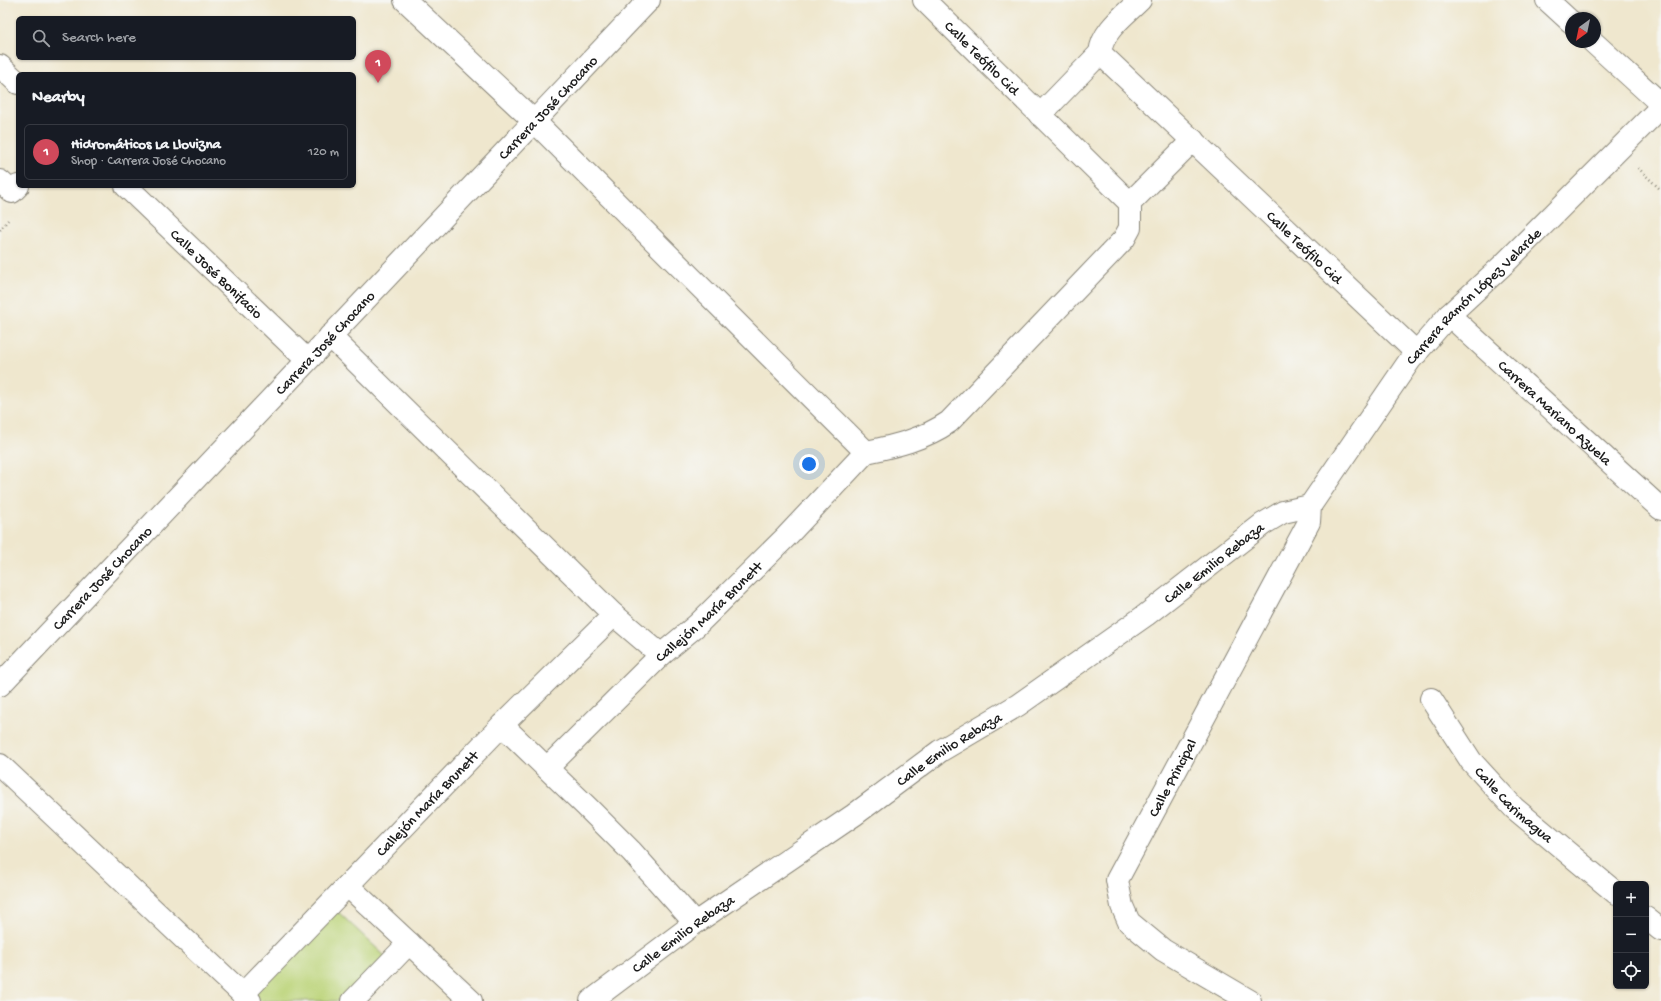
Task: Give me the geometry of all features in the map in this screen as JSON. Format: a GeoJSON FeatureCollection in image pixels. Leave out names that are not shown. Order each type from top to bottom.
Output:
{"type":"FeatureCollection","features":[{"type":"Feature","properties":{"kind":"street"},"geometry":{"type":"LineString","coordinates":[[405,0],[534,121],[866,452],[892,447],[918,439],[936,431],[949,422],[1124,239],[1130,228],[1130,203],[1193,140]]}},
{"type":"Feature","properties":{"kind":"street","name":"Carrera José Chocano"},"geometry":{"type":"LineString","coordinates":[[0,685],[649,0]]}},
{"type":"Feature","properties":{"kind":"street","name":"Calle Teófilo Cid"},"geometry":{"type":"LineString","coordinates":[[924,0],[1130,203]]}},
{"type":"Feature","properties":{"kind":"street"},"geometry":{"type":"LineString","coordinates":[[1040,114],[1100,53],[1101,44],[1105,36],[1140,0]]}},
{"type":"Feature","properties":{"kind":"street"},"geometry":{"type":"LineString","coordinates":[[1547,0],[1565,16]]}},
{"type":"Feature","properties":{"kind":"street"},"geometry":{"type":"LineString","coordinates":[[1600,48],[1661,104]]}},
{"type":"Feature","properties":{"kind":"street","name":"Calle Teófilo Cid"},"geometry":{"type":"LineString","coordinates":[[1100,53],[1417,353]]}},
{"type":"Feature","properties":{"kind":"street"},"geometry":{"type":"LineString","coordinates":[[0,66],[16,81]]}},
{"type":"Feature","properties":{"kind":"street","name":"Carrera Ramón López Velarde"},"geometry":{"type":"LineString","coordinates":[[1310,506],[1410,360],[1449,315],[1504,264],[1661,107]]}},
{"type":"Feature","properties":{"kind":"street"},"geometry":{"type":"LineString","coordinates":[[0,181],[12,192],[16,188]]}},
{"type":"Feature","properties":{"kind":"street","name":"Calle José Bonifacio"},"geometry":{"type":"LineString","coordinates":[[128,188],[307,360]]}},
{"type":"Feature","properties":{"kind":"street","name":"Carrera Mariano Azuela"},"geometry":{"type":"LineString","coordinates":[[1449,315],[1661,509]]}},
{"type":"Feature","properties":{"kind":"street"},"geometry":{"type":"LineString","coordinates":[[330,336],[614,615],[661,655]]}},
{"type":"Feature","properties":{"kind":"street","name":"Callejón María Brunett"},"geometry":{"type":"LineString","coordinates":[[547,768],[661,655],[708,614],[786,537],[866,452]]}},
{"type":"Feature","properties":{"kind":"street","name":"Calle Emilio Rebaza"},"geometry":{"type":"LineString","coordinates":[[591,1001],[695,923],[854,815],[940,751],[1018,705],[1146,615],[1263,524],[1283,512],[1310,506]]}},
{"type":"Feature","properties":{"kind":"street","name":"Calle Principal"},"geometry":{"type":"LineString","coordinates":[[1250,1001],[1163,950],[1129,922],[1122,906],[1117,880],[1309,522],[1310,506]]}},
{"type":"Feature","properties":{"kind":"street","name":"Callejón María Brunett"},"geometry":{"type":"LineString","coordinates":[[246,998],[348,886],[502,725],[614,615]]}},
{"type":"Feature","properties":{"kind":"street","name":"Calle Carimagua"},"geometry":{"type":"LineString","coordinates":[[1431,699],[1471,761],[1514,808],[1613,890]]}},
{"type":"Feature","properties":{"kind":"street"},"geometry":{"type":"LineString","coordinates":[[502,725],[632,852],[695,923]]}},
{"type":"Feature","properties":{"kind":"street"},"geometry":{"type":"LineString","coordinates":[[0,765],[246,998]]}},
{"type":"Feature","properties":{"kind":"street"},"geometry":{"type":"LineString","coordinates":[[348,886],[471,1001]]}},
{"type":"Feature","properties":{"kind":"street"},"geometry":{"type":"LineString","coordinates":[[1649,920],[1661,930]]}},
{"type":"Feature","properties":{"kind":"street"},"geometry":{"type":"LineString","coordinates":[[353,1001],[409,943]]}},
{"type":"Feature","properties":{"kind":"green space"},"geometry":{"type":"Polygon","coordinates":[[[335,909],[387,958],[346,1001],[260,1001],[253,995],[335,909]]]}},
{"type":"Feature","properties":{"kind":"place","name":"Hidromáticos La Llovizna"},"geometry":{"type":"Point","coordinates":[378,83]}}]}
